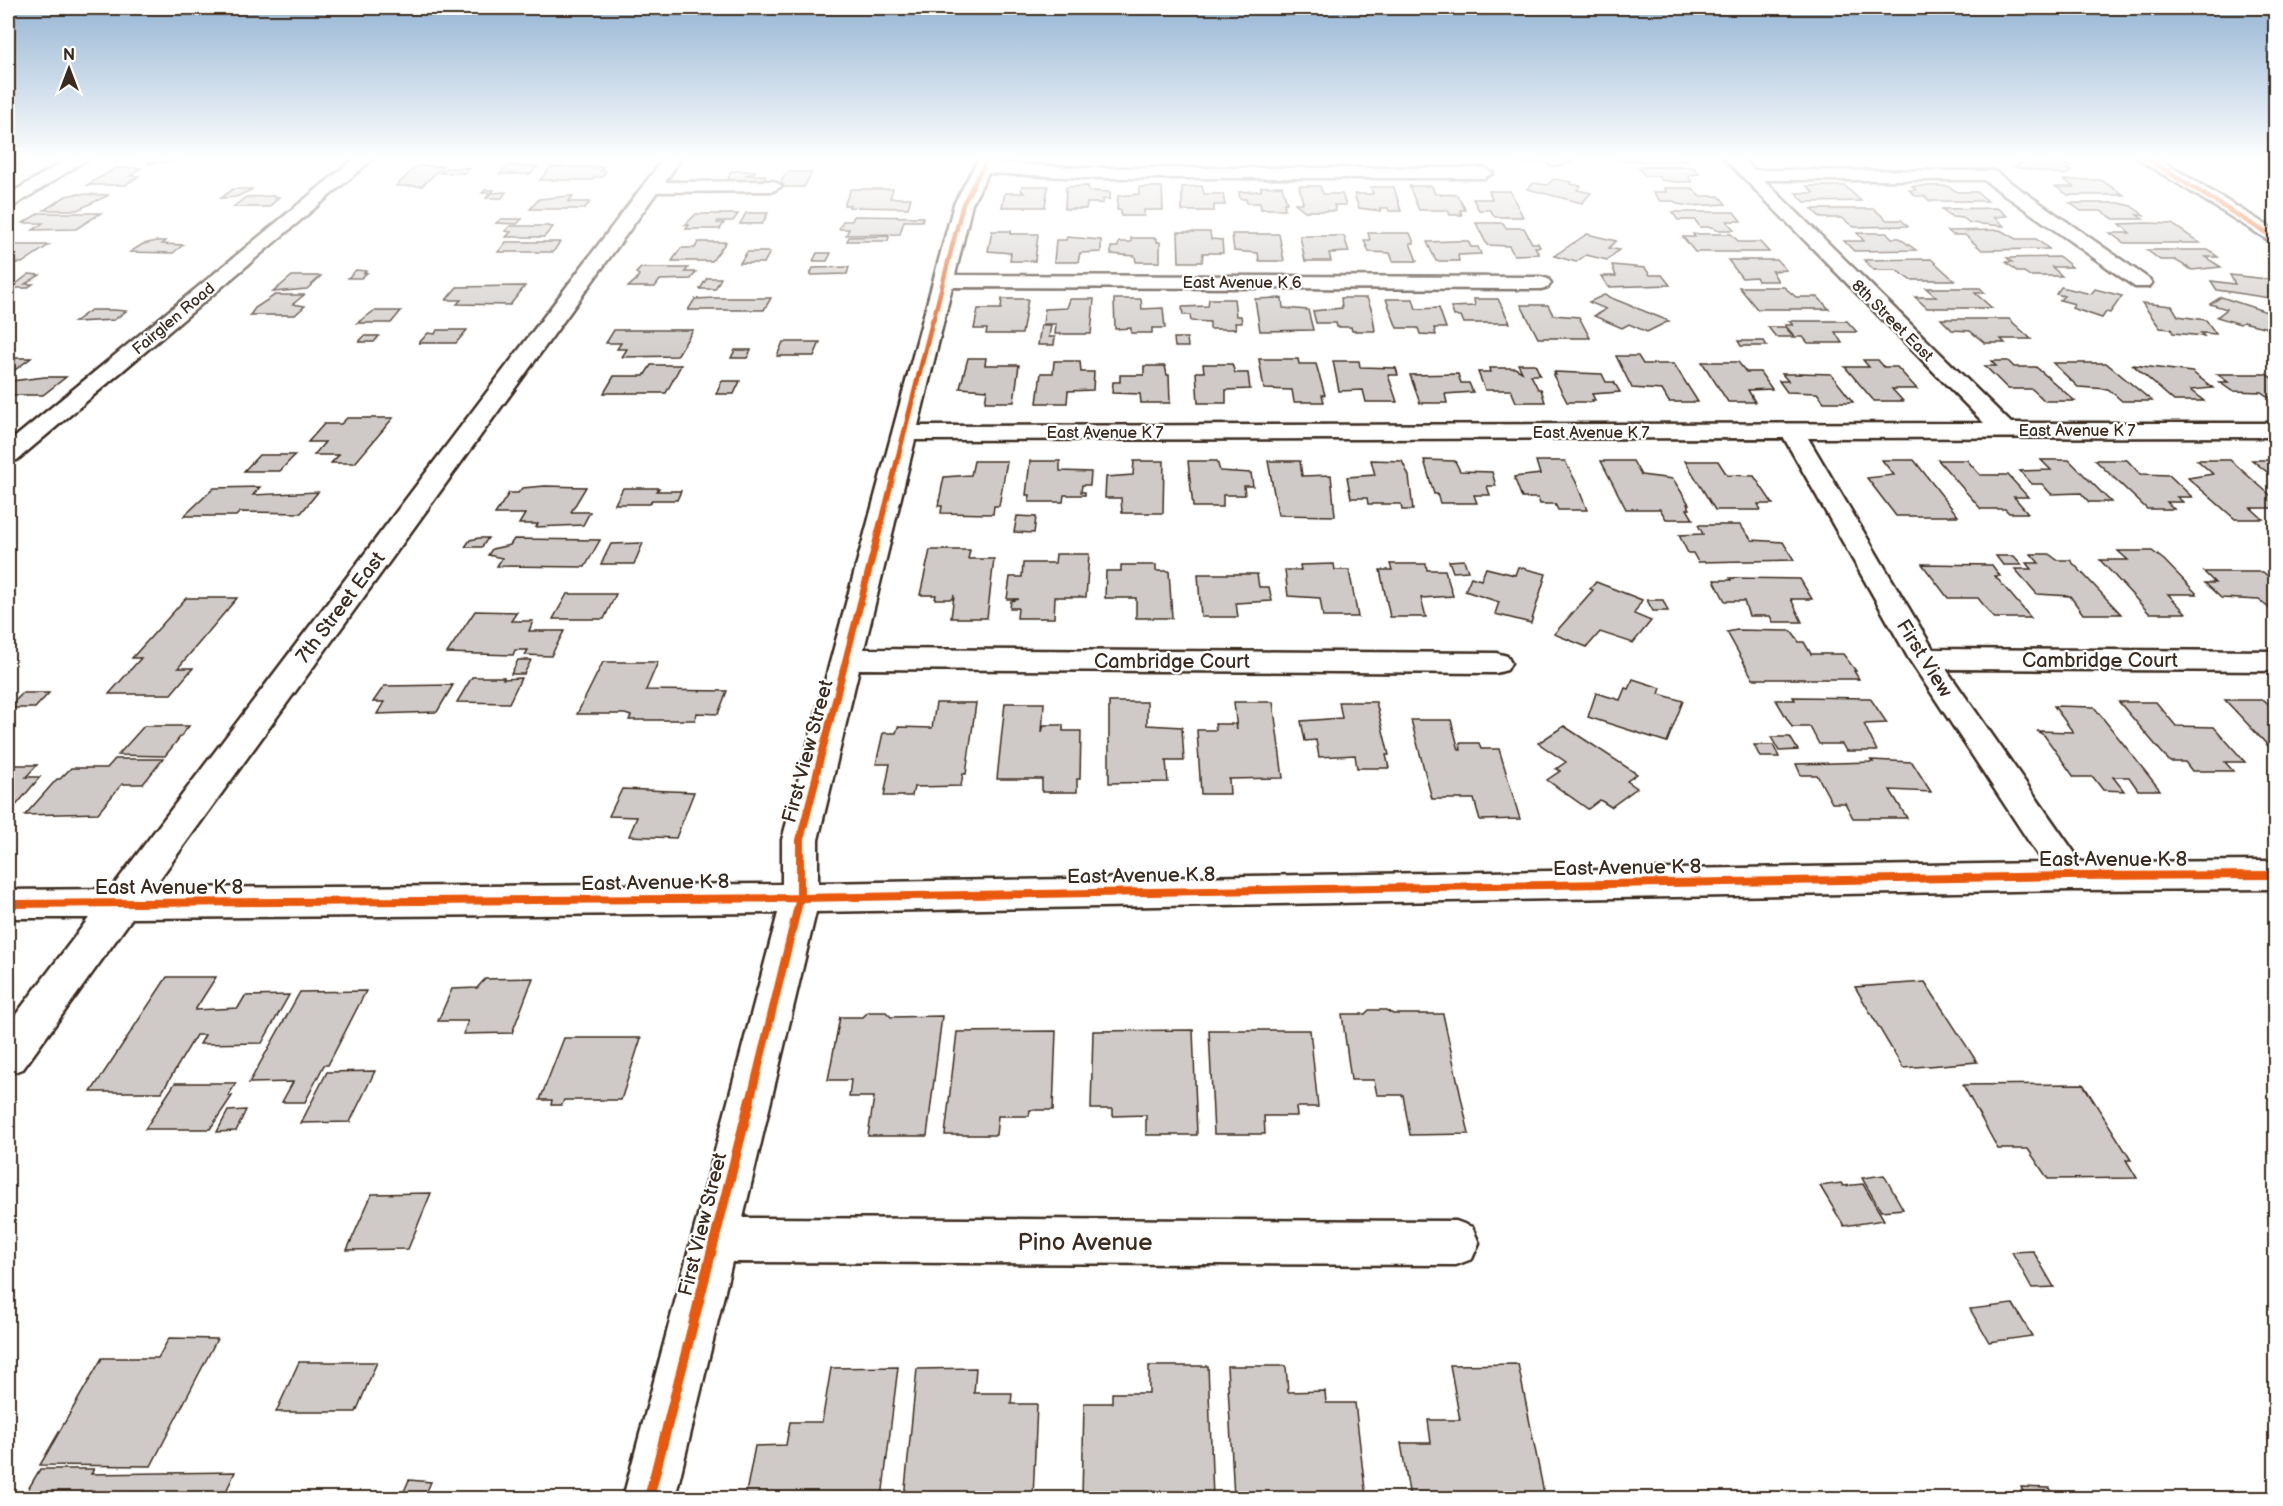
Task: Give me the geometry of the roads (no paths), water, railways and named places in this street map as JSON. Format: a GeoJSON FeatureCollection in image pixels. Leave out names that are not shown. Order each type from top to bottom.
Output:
{"type":"FeatureCollection","features":[{"type":"Feature","properties":{"kind":"street","name":"Fairglen Road"},"geometry":{"type":"LineString","coordinates":[[8,455],[281,228]]}},
{"type":"Feature","properties":{"kind":"street","name":"7th Street East"},"geometry":{"type":"LineString","coordinates":[[8,1056],[621,228]]}},
{"type":"Feature","properties":{"kind":"street","name":"First View Street"},"geometry":{"type":"LineString","coordinates":[[649,1498],[800,898],[800,840],[957,228]]}},
{"type":"Feature","properties":{"kind":"street","name":"8th Street East"},"geometry":{"type":"LineString","coordinates":[[1801,228],[2004,430]]}},
{"type":"Feature","properties":{"kind":"street"},"geometry":{"type":"LineString","coordinates":[[2064,228],[2142,282]]}},
{"type":"Feature","properties":{"kind":"street"},"geometry":{"type":"LineString","coordinates":[[2259,228],[2276,239]]}},
{"type":"Feature","properties":{"kind":"street","name":"East Avenue K 6"},"geometry":{"type":"LineString","coordinates":[[944,281],[1541,283]]}},
{"type":"Feature","properties":{"kind":"street","name":"East Avenue K 7"},"geometry":{"type":"LineString","coordinates":[[906,433],[2276,430]]}},
{"type":"Feature","properties":{"kind":"street","name":"First View"},"geometry":{"type":"LineString","coordinates":[[1792,431],[1924,659],[2071,876]]}},
{"type":"Feature","properties":{"kind":"street","name":"Cambridge Court"},"geometry":{"type":"LineString","coordinates":[[848,659],[1497,663]]}},
{"type":"Feature","properties":{"kind":"street","name":"Cambridge Court"},"geometry":{"type":"LineString","coordinates":[[1924,659],[2276,661]]}},
{"type":"Feature","properties":{"kind":"street","name":"East Avenue K 8"},"geometry":{"type":"LineString","coordinates":[[8,904],[800,898],[2071,876],[2276,875]]}},
{"type":"Feature","properties":{"kind":"street","name":"Pino Avenue"},"geometry":{"type":"LineString","coordinates":[[714,1240],[1456,1243]]}}]}
